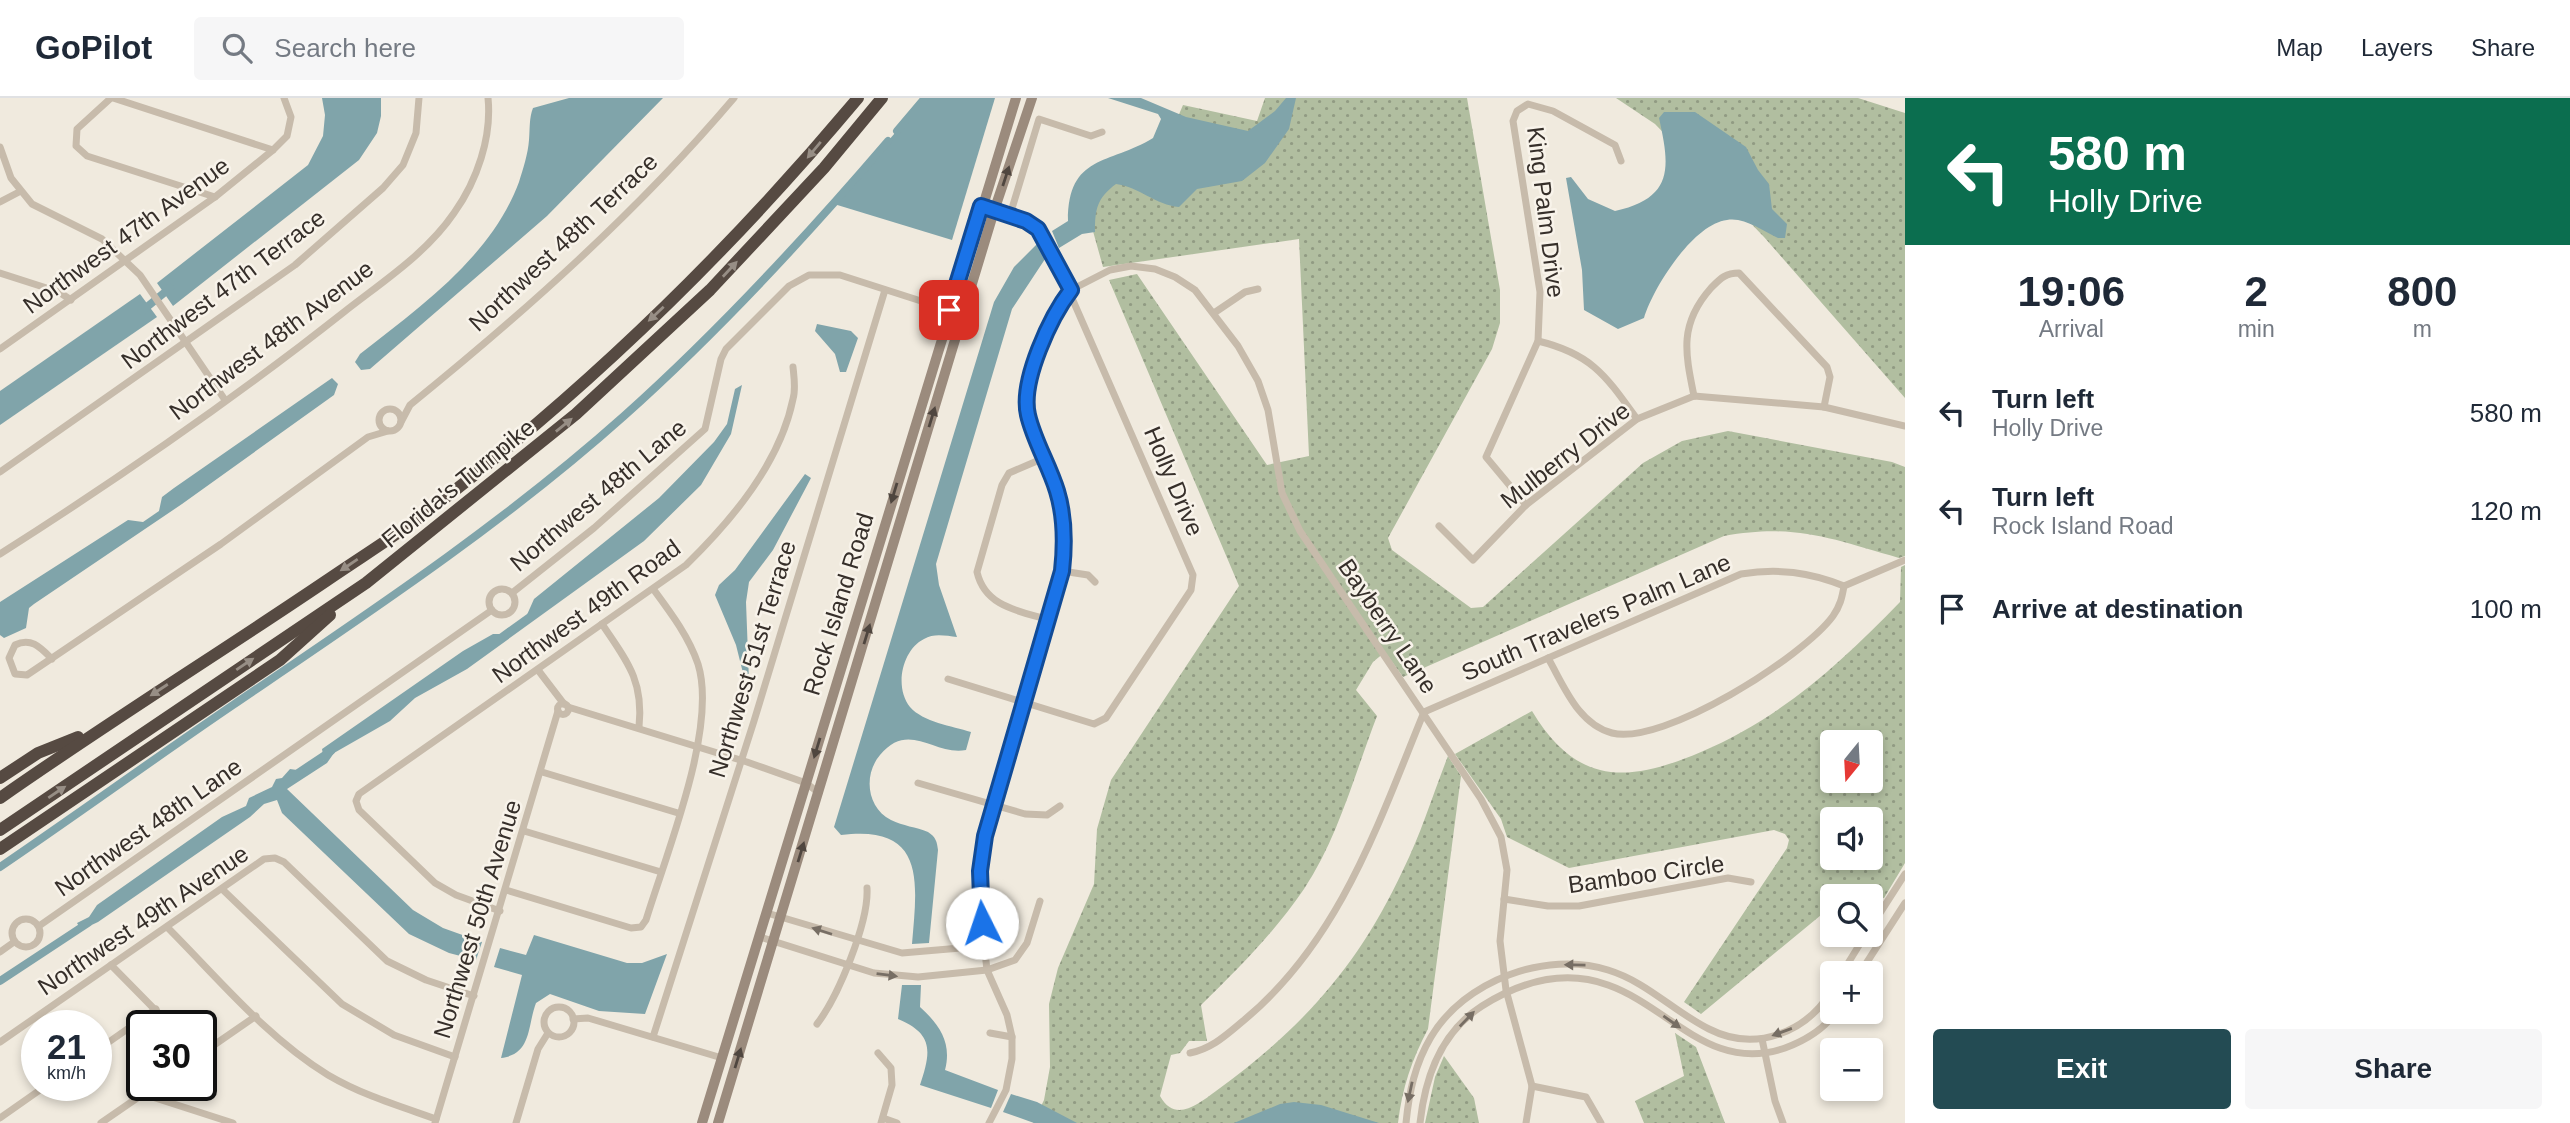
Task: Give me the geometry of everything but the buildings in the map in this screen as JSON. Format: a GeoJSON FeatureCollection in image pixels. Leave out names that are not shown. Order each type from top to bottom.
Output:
{"type":"FeatureCollection","features":[{"type":"Feature","properties":{"kind":"highway","name":"Florida's Turnpike"},"geometry":{"type":"LineString","coordinates":[[0,798],[101,727],[261,625],[422,516],[560,404],[691,282],[808,158],[858,98]]}},
{"type":"Feature","properties":{"kind":"highway","name":"Florida's Turnpike"},"geometry":{"type":"LineString","coordinates":[[0,830],[366,583],[576,414],[699,300],[824,168],[882,98]]}},
{"type":"Feature","properties":{"kind":"highway"},"geometry":{"type":"LineString","coordinates":[[0,849],[280,660],[366,583]]}},
{"type":"Feature","properties":{"kind":"highway"},"geometry":{"type":"LineString","coordinates":[[0,778],[38,753],[101,727]]}},
{"type":"Feature","properties":{"kind":"main road","name":"Rock Island Road"},"geometry":{"type":"LineString","coordinates":[[702,1123],[1016,98]]}},
{"type":"Feature","properties":{"kind":"main road","name":"Rock Island Road"},"geometry":{"type":"LineString","coordinates":[[718,1123],[775,942],[994,211],[1031,98]]}},
{"type":"Feature","properties":{"kind":"street"},"geometry":{"type":"LineString","coordinates":[[215,197],[87,156],[76,146],[77,130],[112,98],[273,150],[287,135],[291,117],[284,98]]}},
{"type":"Feature","properties":{"kind":"street","name":"Northwest 47th Terrace"},"geometry":{"type":"LineString","coordinates":[[0,472],[295,265],[383,188],[402,165],[416,133],[419,98]]}},
{"type":"Feature","properties":{"kind":"street","name":"Northwest 48th Avenue"},"geometry":{"type":"LineString","coordinates":[[0,554],[300,347],[422,251],[446,223],[473,180],[484,145],[489,113],[488,98]]}},
{"type":"Feature","properties":{"kind":"street","name":"Northwest 48th Terrace"},"geometry":{"type":"LineString","coordinates":[[51,659],[39,646],[28,641],[15,645],[9,658],[15,674],[22,677],[51,659],[221,544],[369,437],[398,428],[410,405],[522,309],[622,217],[734,98]]}},
{"type":"Feature","properties":{"kind":"street","name":"King Palm Drive"},"geometry":{"type":"LineString","coordinates":[[1526,505],[1486,457],[1538,341],[1540,292],[1513,121],[1517,111],[1528,104],[1553,111],[1615,145],[1621,161]]}},
{"type":"Feature","properties":{"kind":"street"},"geometry":{"type":"LineString","coordinates":[[1010,215],[1039,119],[1091,136],[1102,132]]}},
{"type":"Feature","properties":{"kind":"street"},"geometry":{"type":"LineString","coordinates":[[0,147],[19,192],[47,214],[102,239],[140,275],[225,400]]}},
{"type":"Feature","properties":{"kind":"street","name":"Northwest 47th Avenue"},"geometry":{"type":"LineString","coordinates":[[0,349],[215,197],[273,150]]}},
{"type":"Feature","properties":{"kind":"street"},"geometry":{"type":"LineString","coordinates":[[0,202],[19,192]]}},
{"type":"Feature","properties":{"kind":"street","name":"Holly Drive"},"geometry":{"type":"LineString","coordinates":[[948,679],[1094,724],[1106,718],[1191,590],[1193,575],[1071,290],[1038,229],[1010,215],[981,206]]}},
{"type":"Feature","properties":{"kind":"street","name":"Bayberry Lane"},"geometry":{"type":"LineString","coordinates":[[1071,290],[1110,271],[1131,266],[1155,269],[1175,276],[1195,290],[1214,313],[1258,381],[1268,411],[1282,492],[1300,531],[1424,712],[1481,799],[1501,837],[1507,870],[1500,941],[1506,990],[1532,1086],[1526,1123]]}},
{"type":"Feature","properties":{"kind":"street"},"geometry":{"type":"LineString","coordinates":[[0,273],[59,292],[71,300]]}},
{"type":"Feature","properties":{"kind":"street"},"geometry":{"type":"LineString","coordinates":[[1694,396],[1685,352],[1690,320],[1701,299],[1721,277],[1739,273],[1827,367],[1830,377],[1824,407]]}},
{"type":"Feature","properties":{"kind":"street","name":"Northwest 48th Lane"},"geometry":{"type":"LineString","coordinates":[[512,593],[594,528],[705,429],[720,359],[726,349],[789,286],[809,275],[829,274],[949,310]]}},
{"type":"Feature","properties":{"kind":"street"},"geometry":{"type":"LineString","coordinates":[[1214,313],[1245,292],[1258,289]]}},
{"type":"Feature","properties":{"kind":"street","name":"Northwest 51st Terrace"},"geometry":{"type":"LineString","coordinates":[[653,1037],[885,290]]}},
{"type":"Feature","properties":{"kind":"street"},"geometry":{"type":"LineString","coordinates":[[989,1123],[1006,1090],[1012,1059],[1012,1037],[1007,1015],[987,970],[980,871],[993,806],[1062,571],[1064,528],[1058,492],[1027,412],[1028,392],[1048,326],[1071,290]]}},
{"type":"Feature","properties":{"kind":"street"},"geometry":{"type":"LineString","coordinates":[[0,339],[10,342]]}},
{"type":"Feature","properties":{"kind":"street"},"geometry":{"type":"LineString","coordinates":[[1538,341],[1580,355],[1602,370],[1637,419]]}},
{"type":"Feature","properties":{"kind":"street","name":"Northwest 49th Road"},"geometry":{"type":"LineString","coordinates":[[500,911],[456,895],[435,883],[359,810],[356,802],[359,794],[654,590],[686,565],[717,534],[777,450],[794,397],[793,366]]}},
{"type":"Feature","properties":{"kind":"street","name":"Mulberry Drive"},"geometry":{"type":"LineString","coordinates":[[1439,526],[1473,560],[1526,505],[1637,419],[1694,396],[1824,407],[1905,426]]}},
{"type":"Feature","properties":{"kind":"street","name":"Northwest 48th Terrace"},"geometry":{"type":"LineString","coordinates":[[369,437],[379,417],[390,409],[410,405]]}},
{"type":"Feature","properties":{"kind":"street"},"geometry":{"type":"LineString","coordinates":[[390,409],[397,412],[401,422]]}},
{"type":"Feature","properties":{"kind":"street"},"geometry":{"type":"LineString","coordinates":[[379,417],[379,424],[388,431]]}},
{"type":"Feature","properties":{"kind":"street"},"geometry":{"type":"LineString","coordinates":[[1044,458],[1009,473],[1002,485],[977,572],[980,585],[996,601],[1049,620]]}},
{"type":"Feature","properties":{"kind":"street"},"geometry":{"type":"LineString","coordinates":[[1548,658],[1579,712],[1590,722],[1609,732],[1642,734],[1752,684],[1832,617],[1842,601],[1844,586],[1905,560]]}},
{"type":"Feature","properties":{"kind":"street","name":"South Travelers Palm Lane"},"geometry":{"type":"LineString","coordinates":[[1424,712],[1741,574],[1770,569],[1795,571],[1844,586]]}},
{"type":"Feature","properties":{"kind":"street"},"geometry":{"type":"LineString","coordinates":[[1062,571],[1088,575],[1095,582]]}},
{"type":"Feature","properties":{"kind":"street","name":"Northwest 48th Lane"},"geometry":{"type":"LineString","coordinates":[[505,589],[512,593],[515,602],[512,611],[500,615],[489,612],[489,598],[493,592],[505,589]]}},
{"type":"Feature","properties":{"kind":"street"},"geometry":{"type":"LineString","coordinates":[[506,890],[631,928],[641,927],[661,872],[699,746],[704,715],[698,664],[685,636],[654,590]]}},
{"type":"Feature","properties":{"kind":"street","name":"Northwest 48th Lane"},"geometry":{"type":"LineString","coordinates":[[38,926],[489,612]]}},
{"type":"Feature","properties":{"kind":"street"},"geometry":{"type":"LineString","coordinates":[[602,624],[630,665],[637,681],[642,705],[639,727]]}},
{"type":"Feature","properties":{"kind":"street"},"geometry":{"type":"LineString","coordinates":[[538,670],[563,709],[581,710],[699,746],[806,783],[819,793]]}},
{"type":"Feature","properties":{"kind":"street","name":"Northwest 50th Avenue"},"geometry":{"type":"LineString","coordinates":[[436,1121],[555,727],[563,709]]}},
{"type":"Feature","properties":{"kind":"street"},"geometry":{"type":"LineString","coordinates":[[1190,1053],[1209,1049],[1254,1012],[1284,981],[1331,920],[1357,874],[1424,712]]}},
{"type":"Feature","properties":{"kind":"street"},"geometry":{"type":"LineString","coordinates":[[542,772],[678,813]]}},
{"type":"Feature","properties":{"kind":"street"},"geometry":{"type":"LineString","coordinates":[[918,783],[1025,814],[1047,816],[1060,806]]}},
{"type":"Feature","properties":{"kind":"street"},"geometry":{"type":"LineString","coordinates":[[524,831],[661,872]]}},
{"type":"Feature","properties":{"kind":"street","name":"Northwest 49th Avenue"},"geometry":{"type":"LineString","coordinates":[[0,1042],[264,859],[275,858],[284,862],[387,961],[426,981],[474,996]]}},
{"type":"Feature","properties":{"kind":"street"},"geometry":{"type":"LineString","coordinates":[[1883,908],[1905,874]]}},
{"type":"Feature","properties":{"kind":"street","name":"Bamboo Circle"},"geometry":{"type":"LineString","coordinates":[[1504,899],[1548,906],[1579,906],[1728,878],[1751,881]]}},
{"type":"Feature","properties":{"kind":"street"},"geometry":{"type":"LineString","coordinates":[[817,1024],[826,1012],[848,966],[868,902],[867,888]]}},
{"type":"Feature","properties":{"kind":"street"},"geometry":{"type":"LineString","coordinates":[[222,889],[342,1004],[394,1035],[455,1057]]}},
{"type":"Feature","properties":{"kind":"street"},"geometry":{"type":"LineString","coordinates":[[760,937],[874,973],[918,977],[987,970],[1015,960],[1027,943],[1040,901]]}},
{"type":"Feature","properties":{"kind":"street"},"geometry":{"type":"LineString","coordinates":[[1868,961],[1905,903]]}},
{"type":"Feature","properties":{"kind":"street"},"geometry":{"type":"LineString","coordinates":[[767,913],[856,942],[902,953],[984,946]]}},
{"type":"Feature","properties":{"kind":"street","name":"Northwest 48th Lane"},"geometry":{"type":"LineString","coordinates":[[32,920],[38,926],[41,934],[34,946],[26,948],[14,942],[12,929],[18,921],[32,920]]}},
{"type":"Feature","properties":{"kind":"street"},"geometry":{"type":"LineString","coordinates":[[166,927],[296,1053],[329,1075],[370,1096],[436,1121]]}},
{"type":"Feature","properties":{"kind":"street","name":"Northwest 48th Lane"},"geometry":{"type":"LineString","coordinates":[[0,952],[14,942]]}},
{"type":"Feature","properties":{"kind":"street"},"geometry":{"type":"LineString","coordinates":[[1406,1123],[1409,1092],[1432,1035],[1462,1002],[1504,977],[1544,964],[1599,967],[1642,984],[1709,1030],[1732,1037],[1762,1039],[1807,1021],[1820,1005]]}},
{"type":"Feature","properties":{"kind":"street"},"geometry":{"type":"LineString","coordinates":[[111,965],[156,1009],[112,1040]]}},
{"type":"Feature","properties":{"kind":"street"},"geometry":{"type":"LineString","coordinates":[[1420,1123],[1429,1075],[1444,1044],[1474,1011],[1506,990],[1544,979],[1580,979],[1606,984],[1636,996],[1704,1043],[1732,1052],[1764,1055],[1799,1042],[1825,1024]]}},
{"type":"Feature","properties":{"kind":"street"},"geometry":{"type":"LineString","coordinates":[[516,1123],[538,1049],[548,1033],[544,1019],[554,1008],[564,1008],[573,1019],[571,1031],[564,1036],[548,1033]]}},
{"type":"Feature","properties":{"kind":"street"},"geometry":{"type":"LineString","coordinates":[[217,1043],[257,1016]]}},
{"type":"Feature","properties":{"kind":"street"},"geometry":{"type":"LineString","coordinates":[[573,1019],[588,1018],[722,1058]]}},
{"type":"Feature","properties":{"kind":"street"},"geometry":{"type":"LineString","coordinates":[[990,1033],[1012,1037]]}},
{"type":"Feature","properties":{"kind":"street"},"geometry":{"type":"LineString","coordinates":[[1762,1039],[1783,1123]]}},
{"type":"Feature","properties":{"kind":"street"},"geometry":{"type":"LineString","coordinates":[[878,1053],[891,1068],[892,1086],[882,1121],[897,1123]]}},
{"type":"Feature","properties":{"kind":"street"},"geometry":{"type":"LineString","coordinates":[[1532,1086],[1573,1092],[1586,1097],[1601,1123]]}},
{"type":"Feature","properties":{"kind":"street"},"geometry":{"type":"LineString","coordinates":[[0,1118],[24,1101]]}},
{"type":"Feature","properties":{"kind":"street"},"geometry":{"type":"LineString","coordinates":[[101,1123],[133,1101]]}},
{"type":"Feature","properties":{"kind":"street"},"geometry":{"type":"LineString","coordinates":[[165,1101],[233,1123]]}},
{"type":"Feature","properties":{"kind":"green space"},"geometry":{"type":"Polygon","coordinates":[[[1265,98],[1467,98],[1500,290],[1500,323],[1492,349],[1388,538],[1392,550],[1471,608],[1483,607],[1643,463],[1682,441],[1728,431],[1892,462],[1905,467],[1905,556],[1899,558],[1833,539],[1793,532],[1749,532],[1724,536],[1403,677],[1385,652],[1373,662],[1356,690],[1377,716],[1327,848],[1304,889],[1268,936],[1201,1005],[1207,1041],[1189,1041],[1180,1053],[1171,1055],[1160,1096],[1172,1109],[1194,1106],[1275,1044],[1324,994],[1367,937],[1386,905],[1416,842],[1448,756],[1461,776],[1428,1029],[1408,1074],[1398,1123],[1033,1123],[1044,1100],[1050,1067],[1049,1004],[1058,968],[1094,884],[1097,829],[1111,780],[1239,586],[1109,280],[1137,274],[1267,465],[1309,456],[1299,239],[1103,267],[1084,199],[1171,133],[1183,105],[1257,121],[1265,98]]]}},
{"type":"Feature","properties":{"kind":"green space"},"geometry":{"type":"Polygon","coordinates":[[[1616,98],[1858,98],[1905,113],[1905,398],[1764,237],[1655,124],[1616,98]]]}},
{"type":"Feature","properties":{"kind":"green space"},"geometry":{"type":"Polygon","coordinates":[[[1905,565],[1905,863],[1884,898],[1883,884],[1820,884],[1820,916],[1701,1014],[1684,1002],[1787,848],[1789,840],[1785,834],[1774,830],[1569,868],[1507,837],[1501,819],[1455,754],[1532,711],[1549,736],[1567,753],[1586,765],[1606,771],[1627,772],[1675,762],[1730,738],[1783,706],[1832,668],[1900,602],[1901,567],[1905,565]]]}},
{"type":"Feature","properties":{"kind":"green space"},"geometry":{"type":"Polygon","coordinates":[[[1675,1033],[1696,1047],[1725,1123],[1644,1123],[1635,1101],[1684,1076],[1675,1033]]]}},
{"type":"Feature","properties":{"kind":"green space"},"geometry":{"type":"Polygon","coordinates":[[[1444,1056],[1474,1098],[1479,1123],[1425,1123],[1435,1077],[1444,1056]]]}},
{"type":"Feature","properties":{"kind":"water"},"geometry":{"type":"Polygon","coordinates":[[[322,98],[381,98],[377,133],[359,160],[173,306],[157,283],[308,165],[323,136],[325,115],[322,98]]]}},
{"type":"Feature","properties":{"kind":"water"},"geometry":{"type":"Polygon","coordinates":[[[569,98],[663,98],[547,216],[370,369],[361,370],[355,362],[360,354],[452,278],[491,234],[507,209],[519,182],[528,151],[533,108],[569,98]]]}},
{"type":"Feature","properties":{"kind":"water"},"geometry":{"type":"Polygon","coordinates":[[[925,98],[995,98],[952,240],[834,204],[925,98]]]}},
{"type":"Feature","properties":{"kind":"water"},"geometry":{"type":"Polygon","coordinates":[[[1108,98],[1141,98],[1186,117],[1248,131],[1275,111],[1286,98],[1296,98],[1289,129],[1265,163],[1242,181],[1197,189],[1179,207],[1116,184],[1098,205],[1095,232],[1082,234],[1059,248],[1052,231],[1068,221],[1070,199],[1083,172],[1094,164],[1153,138],[1161,119],[1158,114],[1108,98]]]}},
{"type":"Feature","properties":{"kind":"water"},"geometry":{"type":"Polygon","coordinates":[[[1664,112],[1695,112],[1746,147],[1769,184],[1772,209],[1787,224],[1785,238],[1778,238],[1740,221],[1727,220],[1714,224],[1701,233],[1676,259],[1656,291],[1644,318],[1618,329],[1584,310],[1582,270],[1566,178],[1571,177],[1588,199],[1615,211],[1648,198],[1658,189],[1663,178],[1665,151],[1659,118],[1664,112]]]}},
{"type":"Feature","properties":{"kind":"water"},"geometry":{"type":"Polygon","coordinates":[[[1040,241],[1047,256],[1012,309],[936,564],[939,585],[957,637],[936,635],[924,639],[910,651],[903,670],[902,689],[910,707],[930,720],[971,732],[966,750],[954,751],[922,742],[901,740],[880,755],[871,772],[872,799],[883,815],[928,832],[937,845],[929,943],[912,944],[914,880],[911,862],[903,849],[889,839],[869,834],[841,835],[834,827],[994,302],[1014,267],[1040,241]]]}},
{"type":"Feature","properties":{"kind":"water"},"geometry":{"type":"Polygon","coordinates":[[[140,294],[157,317],[0,425],[0,391],[140,294]]]}},
{"type":"Feature","properties":{"kind":"water"},"geometry":{"type":"Polygon","coordinates":[[[817,324],[851,331],[858,338],[846,372],[840,372],[835,354],[815,331],[817,324]]]}},
{"type":"Feature","properties":{"kind":"water"},"geometry":{"type":"Polygon","coordinates":[[[332,378],[338,384],[334,395],[182,504],[34,604],[29,608],[26,628],[4,638],[0,635],[0,602],[128,520],[143,522],[159,511],[162,497],[332,378]]]}},
{"type":"Feature","properties":{"kind":"water"},"geometry":{"type":"Polygon","coordinates":[[[742,385],[731,434],[701,485],[644,541],[467,669],[415,698],[390,721],[334,753],[327,763],[287,789],[413,910],[443,928],[482,942],[476,960],[449,953],[409,934],[282,813],[277,800],[264,804],[250,817],[98,922],[81,930],[77,923],[89,917],[97,905],[222,817],[246,806],[249,798],[272,787],[276,779],[282,778],[290,769],[304,771],[324,760],[322,749],[463,651],[493,634],[501,634],[508,628],[511,633],[528,621],[526,617],[534,599],[659,498],[714,442],[727,424],[735,389],[742,385]]]}},
{"type":"Feature","properties":{"kind":"water"},"geometry":{"type":"Polygon","coordinates":[[[805,474],[811,478],[773,550],[749,582],[746,602],[749,681],[745,681],[736,645],[715,595],[719,585],[735,570],[805,474]]]}},
{"type":"Feature","properties":{"kind":"water"},"geometry":{"type":"Polygon","coordinates":[[[534,935],[627,963],[642,963],[667,954],[645,1014],[599,1011],[550,994],[536,1003],[523,1045],[518,1051],[501,1058],[522,975],[494,967],[500,948],[526,955],[534,935]]]}},
{"type":"Feature","properties":{"kind":"water"},"geometry":{"type":"Polygon","coordinates":[[[902,985],[921,985],[920,1007],[943,1035],[947,1051],[945,1070],[998,1090],[991,1108],[920,1085],[926,1063],[927,1045],[918,1031],[898,1019],[902,985]]]}},
{"type":"Feature","properties":{"kind":"water"},"geometry":{"type":"Polygon","coordinates":[[[1011,1094],[1037,1102],[1077,1123],[1034,1123],[1003,1112],[1011,1094]]]}},
{"type":"Feature","properties":{"kind":"water"},"geometry":{"type":"Polygon","coordinates":[[[1294,1102],[1321,1105],[1379,1123],[1234,1123],[1280,1104],[1294,1102]]]}},
{"type":"Feature","properties":{"kind":"waterway"},"geometry":{"type":"LineString","coordinates":[[897,131],[925,98]]}},
{"type":"Feature","properties":{"kind":"waterway"},"geometry":{"type":"LineString","coordinates":[[0,867],[433,567],[578,456],[659,384],[727,317],[793,248],[888,141]]}},
{"type":"Feature","properties":{"kind":"waterway"},"geometry":{"type":"LineString","coordinates":[[142,311],[170,288]]}},
{"type":"Feature","properties":{"kind":"waterway"},"geometry":{"type":"LineString","coordinates":[[502,637],[534,614]]}},
{"type":"Feature","properties":{"kind":"waterway"},"geometry":{"type":"LineString","coordinates":[[295,775],[331,751]]}},
{"type":"Feature","properties":{"kind":"waterway"},"geometry":{"type":"LineString","coordinates":[[0,981],[88,923]]}},
{"type":"Feature","properties":{"kind":"route"},"geometry":{"type":"LineString","coordinates":[[949,310],[981,206],[1026,221],[1038,229],[1047,241],[1071,290],[1048,326],[1028,392],[1027,412],[1058,492],[1064,528],[1062,571],[985,836],[979,900],[982,923]]}}]}
